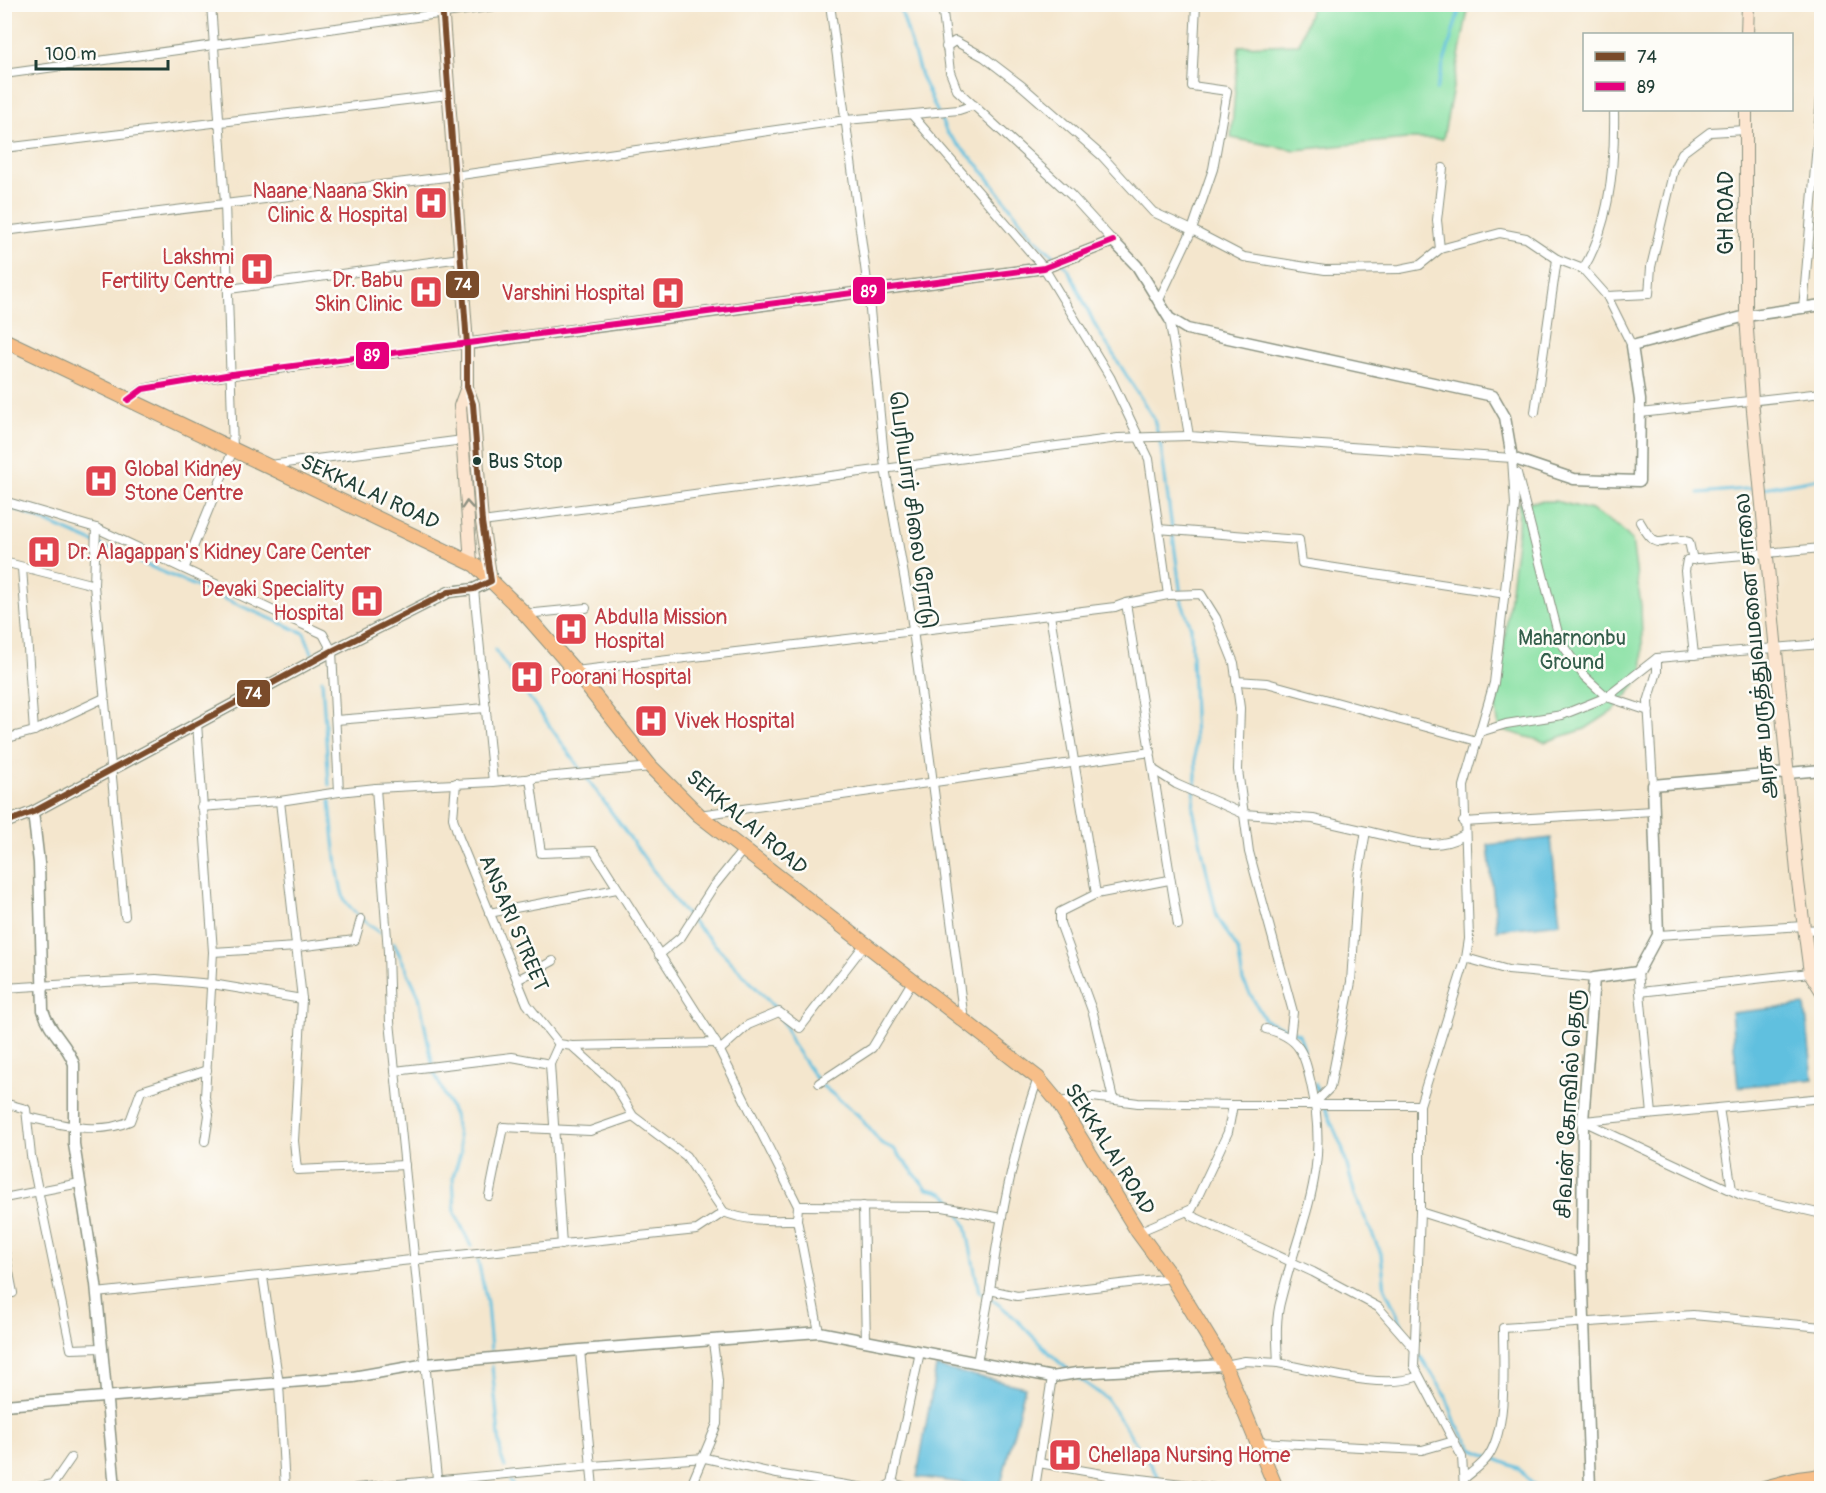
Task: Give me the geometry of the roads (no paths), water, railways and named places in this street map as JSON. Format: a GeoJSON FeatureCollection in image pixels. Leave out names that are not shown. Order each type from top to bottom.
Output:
{"type":"FeatureCollection","features":[{"type":"Feature","properties":{"kind":"main road"},"geometry":{"type":"LineString","coordinates":[[1747,33],[1748,4]]}},
{"type":"Feature","properties":{"kind":"main road"},"geometry":{"type":"LineString","coordinates":[[442,9],[467,344],[467,387],[473,404],[482,522],[491,581]]}},
{"type":"Feature","properties":{"kind":"main road","name":"GH ROAD"},"geometry":{"type":"LineString","coordinates":[[1746,111],[1746,316]]}},
{"type":"Feature","properties":{"kind":"main road","name":"அரசு மருத்துவமனை சாலை"},"geometry":{"type":"LineString","coordinates":[[1746,316],[1786,773],[1810,973]]}},
{"type":"Feature","properties":{"kind":"main road","name":"SEKKALAI ROAD"},"geometry":{"type":"LineString","coordinates":[[4,340],[482,570],[525,614],[575,671],[651,767],[699,815],[1038,1078],[1058,1102],[1138,1232],[1172,1278],[1225,1365],[1276,1488]]}},
{"type":"Feature","properties":{"kind":"main road"},"geometry":{"type":"LineString","coordinates":[[467,387],[460,406],[471,563]]}},
{"type":"Feature","properties":{"kind":"main road"},"geometry":{"type":"LineString","coordinates":[[1810,973],[1821,992]]}},
{"type":"Feature","properties":{"kind":"main road"},"geometry":{"type":"LineString","coordinates":[[1764,1488],[1798,1479],[1821,1476]]}},
{"type":"Feature","properties":{"kind":"street"},"geometry":{"type":"LineString","coordinates":[[185,567],[233,450],[225,203],[211,4]]}},
{"type":"Feature","properties":{"kind":"street"},"geometry":{"type":"LineString","coordinates":[[4,74],[215,46],[442,9],[510,4]]}},
{"type":"Feature","properties":{"kind":"street","name":"பெரியார் சிலை ரோடு"},"geometry":{"type":"LineString","coordinates":[[830,4],[868,289],[885,468],[912,629],[964,1020]]}},
{"type":"Feature","properties":{"kind":"street"},"geometry":{"type":"LineString","coordinates":[[942,4],[950,72],[957,90],[1071,195],[1137,266],[1169,318],[1187,329],[1494,396],[1505,417],[1512,458],[1560,641],[1584,676],[1607,697],[1648,711]]}},
{"type":"Feature","properties":{"kind":"street"},"geometry":{"type":"LineString","coordinates":[[1158,302],[1192,230],[1213,169],[1227,91],[1192,86],[1196,4]]}},
{"type":"Feature","properties":{"kind":"street"},"geometry":{"type":"LineString","coordinates":[[482,522],[885,468],[1140,437],[1190,436],[1512,458],[1574,479],[1639,481],[1640,413],[1632,346],[1606,296],[1583,270],[1557,259],[1526,238],[1500,233],[1440,249],[1420,265],[1400,269],[1325,270],[1244,257],[1153,212],[1102,156],[1022,86],[984,57],[955,41],[946,47]]}},
{"type":"Feature","properties":{"kind":"street"},"geometry":{"type":"LineString","coordinates":[[1803,309],[1821,85]]}},
{"type":"Feature","properties":{"kind":"street"},"geometry":{"type":"LineString","coordinates":[[4,148],[448,95]]}},
{"type":"Feature","properties":{"kind":"street"},"geometry":{"type":"LineString","coordinates":[[4,231],[454,176],[846,120],[959,111],[974,105]]}},
{"type":"Feature","properties":{"kind":"street"},"geometry":{"type":"LineString","coordinates":[[1583,270],[1594,252],[1613,172],[1614,111]]}},
{"type":"Feature","properties":{"kind":"street"},"geometry":{"type":"LineString","coordinates":[[913,116],[1044,268],[1110,377],[1149,459],[1169,595]]}},
{"type":"Feature","properties":{"kind":"street"},"geometry":{"type":"LineString","coordinates":[[1606,296],[1649,294],[1651,267],[1674,169],[1682,153],[1710,132],[1746,130]]}},
{"type":"Feature","properties":{"kind":"street"},"geometry":{"type":"LineString","coordinates":[[1440,249],[1437,220],[1443,168]]}},
{"type":"Feature","properties":{"kind":"street"},"geometry":{"type":"LineString","coordinates":[[128,400],[143,389],[232,374],[868,289],[1044,268],[1113,241]]}},
{"type":"Feature","properties":{"kind":"street"},"geometry":{"type":"LineString","coordinates":[[228,289],[461,258]]}},
{"type":"Feature","properties":{"kind":"street"},"geometry":{"type":"LineString","coordinates":[[1535,412],[1557,259]]}},
{"type":"Feature","properties":{"kind":"street"},"geometry":{"type":"LineString","coordinates":[[1632,346],[1746,316],[1821,305]]}},
{"type":"Feature","properties":{"kind":"street"},"geometry":{"type":"LineString","coordinates":[[1169,318],[1190,436]]}},
{"type":"Feature","properties":{"kind":"street"},"geometry":{"type":"LineString","coordinates":[[1640,413],[1821,393]]}},
{"type":"Feature","properties":{"kind":"street"},"geometry":{"type":"LineString","coordinates":[[264,465],[463,440]]}},
{"type":"Feature","properties":{"kind":"street"},"geometry":{"type":"LineString","coordinates":[[1464,1488],[1462,1457],[1414,1366],[1420,1212],[1420,1105],[1466,958],[1469,939],[1463,822],[1464,786],[1494,683],[1515,505],[1512,458]]}},
{"type":"Feature","properties":{"kind":"street"},"geometry":{"type":"LineString","coordinates":[[4,501],[96,528],[185,567],[323,634],[332,651],[339,792]]}},
{"type":"Feature","properties":{"kind":"street"},"geometry":{"type":"LineString","coordinates":[[1640,522],[1650,540],[1655,543],[1681,540],[1689,542],[1693,560]]}},
{"type":"Feature","properties":{"kind":"street"},"geometry":{"type":"LineString","coordinates":[[96,528],[94,585],[125,916]]}},
{"type":"Feature","properties":{"kind":"street"},"geometry":{"type":"LineString","coordinates":[[1158,528],[1299,540],[1302,563],[1506,594]]}},
{"type":"Feature","properties":{"kind":"street"},"geometry":{"type":"LineString","coordinates":[[1694,655],[1685,571],[1687,560],[1821,548]]}},
{"type":"Feature","properties":{"kind":"street"},"geometry":{"type":"LineString","coordinates":[[4,562],[94,585]]}},
{"type":"Feature","properties":{"kind":"street"},"geometry":{"type":"LineString","coordinates":[[22,568],[34,731]]}},
{"type":"Feature","properties":{"kind":"street"},"geometry":{"type":"LineString","coordinates":[[4,823],[33,812],[332,651],[449,592],[474,590],[491,581]]}},
{"type":"Feature","properties":{"kind":"street"},"geometry":{"type":"LineString","coordinates":[[474,590],[493,782]]}},
{"type":"Feature","properties":{"kind":"street"},"geometry":{"type":"LineString","coordinates":[[575,671],[912,629],[1115,607],[1169,595],[1201,594],[1216,618],[1234,663],[1239,708],[1238,770],[1249,852],[1293,1012],[1290,1038]]}},
{"type":"Feature","properties":{"kind":"street"},"geometry":{"type":"LineString","coordinates":[[1126,603],[1178,925]]}},
{"type":"Feature","properties":{"kind":"street"},"geometry":{"type":"LineString","coordinates":[[525,614],[586,608]]}},
{"type":"Feature","properties":{"kind":"street"},"geometry":{"type":"LineString","coordinates":[[1050,615],[1096,894]]}},
{"type":"Feature","properties":{"kind":"street"},"geometry":{"type":"LineString","coordinates":[[1236,681],[1267,683],[1478,737],[1506,724],[1562,715],[1607,697],[1657,658],[1821,644]]}},
{"type":"Feature","properties":{"kind":"street"},"geometry":{"type":"LineString","coordinates":[[1652,1114],[1638,972],[1658,935],[1648,711],[1648,702],[1657,672],[1657,658]]}},
{"type":"Feature","properties":{"kind":"street"},"geometry":{"type":"LineString","coordinates":[[4,739],[34,731],[104,698]]}},
{"type":"Feature","properties":{"kind":"street"},"geometry":{"type":"LineString","coordinates":[[336,720],[486,708]]}},
{"type":"Feature","properties":{"kind":"street"},"geometry":{"type":"LineString","coordinates":[[197,723],[201,807],[213,952],[206,1097],[209,1115],[205,1141]]}},
{"type":"Feature","properties":{"kind":"street"},"geometry":{"type":"LineString","coordinates":[[699,815],[1151,752]]}},
{"type":"Feature","properties":{"kind":"street"},"geometry":{"type":"LineString","coordinates":[[201,807],[280,801],[376,788],[493,782],[651,767]]}},
{"type":"Feature","properties":{"kind":"street"},"geometry":{"type":"LineString","coordinates":[[1154,770],[1176,784],[1244,814],[1313,819],[1426,845],[1450,843],[1464,835]]}},
{"type":"Feature","properties":{"kind":"street"},"geometry":{"type":"LineString","coordinates":[[1653,785],[1821,770]]}},
{"type":"Feature","properties":{"kind":"street"},"geometry":{"type":"LineString","coordinates":[[530,778],[541,853],[594,851],[718,1046],[798,1206],[797,1220],[819,1332]]}},
{"type":"Feature","properties":{"kind":"street","name":"ANSARI STREET"},"geometry":{"type":"LineString","coordinates":[[456,783],[453,818],[489,913],[526,1004],[559,1044]]}},
{"type":"Feature","properties":{"kind":"street"},"geometry":{"type":"LineString","coordinates":[[376,788],[395,1071],[427,1364],[437,1485]]}},
{"type":"Feature","properties":{"kind":"street"},"geometry":{"type":"LineString","coordinates":[[280,801],[302,999],[294,1141],[297,1170],[405,1165]]}},
{"type":"Feature","properties":{"kind":"street"},"geometry":{"type":"LineString","coordinates":[[1463,822],[1653,811]]}},
{"type":"Feature","properties":{"kind":"street"},"geometry":{"type":"LineString","coordinates":[[33,812],[39,863],[42,985],[47,1025],[70,1052],[74,1064],[73,1127],[96,1293],[115,1488]]}},
{"type":"Feature","properties":{"kind":"street"},"geometry":{"type":"LineString","coordinates":[[1315,1103],[1330,1088],[1351,982],[1358,877],[1366,831]]}},
{"type":"Feature","properties":{"kind":"street"},"geometry":{"type":"LineString","coordinates":[[659,955],[681,937],[713,887],[743,850]]}},
{"type":"Feature","properties":{"kind":"street"},"geometry":{"type":"LineString","coordinates":[[1113,1099],[1093,1013],[1060,923],[1060,912],[1096,894],[1169,880]]}},
{"type":"Feature","properties":{"kind":"street"},"geometry":{"type":"LineString","coordinates":[[489,913],[617,889]]}},
{"type":"Feature","properties":{"kind":"street"},"geometry":{"type":"LineString","coordinates":[[213,952],[297,947],[355,940],[361,919]]}},
{"type":"Feature","properties":{"kind":"street"},"geometry":{"type":"LineString","coordinates":[[1658,935],[1821,929]]}},
{"type":"Feature","properties":{"kind":"street"},"geometry":{"type":"LineString","coordinates":[[562,1244],[550,1064],[559,1044],[572,1046],[718,1046],[748,1025],[779,1012],[800,1028],[866,944]]}},
{"type":"Feature","properties":{"kind":"street"},"geometry":{"type":"LineString","coordinates":[[1466,958],[1508,970],[1594,978]]}},
{"type":"Feature","properties":{"kind":"street"},"geometry":{"type":"LineString","coordinates":[[517,980],[554,961]]}},
{"type":"Feature","properties":{"kind":"street","name":"சிவன் கோவில் தெரு"},"geometry":{"type":"LineString","coordinates":[[1590,1488],[1582,1263],[1583,1121],[1594,978],[1638,972]]}},
{"type":"Feature","properties":{"kind":"street"},"geometry":{"type":"LineString","coordinates":[[1640,992],[1810,973]]}},
{"type":"Feature","properties":{"kind":"street"},"geometry":{"type":"LineString","coordinates":[[4,988],[156,980],[212,984],[302,999]]}},
{"type":"Feature","properties":{"kind":"street"},"geometry":{"type":"LineString","coordinates":[[819,1083],[872,1048],[913,980]]}},
{"type":"Feature","properties":{"kind":"street"},"geometry":{"type":"LineString","coordinates":[[1266,1029],[1287,1034],[1304,1054],[1319,1130],[1314,1190],[1280,1301],[1276,1336],[1278,1363]]}},
{"type":"Feature","properties":{"kind":"street"},"geometry":{"type":"LineString","coordinates":[[572,1046],[615,1084],[633,1116],[687,1156],[724,1212],[736,1217],[757,1220],[797,1220]]}},
{"type":"Feature","properties":{"kind":"street"},"geometry":{"type":"LineString","coordinates":[[395,1071],[512,1058],[550,1064]]}},
{"type":"Feature","properties":{"kind":"street"},"geometry":{"type":"LineString","coordinates":[[27,1117],[73,1127],[117,1127],[130,1121],[141,1091],[207,1070]]}},
{"type":"Feature","properties":{"kind":"street"},"geometry":{"type":"LineString","coordinates":[[977,1363],[1001,1218],[1020,1131],[1038,1078]]}},
{"type":"Feature","properties":{"kind":"street"},"geometry":{"type":"LineString","coordinates":[[1058,1102],[1093,1096],[1138,1103],[1420,1105]]}},
{"type":"Feature","properties":{"kind":"street"},"geometry":{"type":"LineString","coordinates":[[1583,1121],[1821,1098]]}},
{"type":"Feature","properties":{"kind":"street"},"geometry":{"type":"LineString","coordinates":[[4,1103],[26,1109],[38,1192],[71,1349],[101,1348]]}},
{"type":"Feature","properties":{"kind":"street"},"geometry":{"type":"LineString","coordinates":[[1138,1232],[1192,1209],[1228,1132],[1233,1105]]}},
{"type":"Feature","properties":{"kind":"street"},"geometry":{"type":"LineString","coordinates":[[1719,1108],[1732,1190]]}},
{"type":"Feature","properties":{"kind":"street"},"geometry":{"type":"LineString","coordinates":[[489,1196],[503,1127],[590,1131],[633,1116]]}},
{"type":"Feature","properties":{"kind":"street"},"geometry":{"type":"LineString","coordinates":[[1583,1121],[1732,1190],[1821,1214]]}},
{"type":"Feature","properties":{"kind":"street"},"geometry":{"type":"LineString","coordinates":[[4,1198],[80,1183]]}},
{"type":"Feature","properties":{"kind":"street"},"geometry":{"type":"LineString","coordinates":[[798,1206],[943,1207],[1001,1218]]}},
{"type":"Feature","properties":{"kind":"street"},"geometry":{"type":"LineString","coordinates":[[863,1206],[866,1342]]}},
{"type":"Feature","properties":{"kind":"street"},"geometry":{"type":"LineString","coordinates":[[96,1293],[697,1230],[724,1212]]}},
{"type":"Feature","properties":{"kind":"street"},"geometry":{"type":"LineString","coordinates":[[1188,1212],[1378,1307],[1414,1348]]}},
{"type":"Feature","properties":{"kind":"street"},"geometry":{"type":"LineString","coordinates":[[1420,1212],[1582,1263]]}},
{"type":"Feature","properties":{"kind":"street"},"geometry":{"type":"LineString","coordinates":[[4,1247],[8,1294]]}},
{"type":"Feature","properties":{"kind":"street"},"geometry":{"type":"LineString","coordinates":[[263,1277],[279,1384],[285,1488]]}},
{"type":"Feature","properties":{"kind":"street"},"geometry":{"type":"LineString","coordinates":[[990,1290],[1017,1296],[1172,1278]]}},
{"type":"Feature","properties":{"kind":"street"},"geometry":{"type":"LineString","coordinates":[[1465,1478],[1488,1457],[1497,1437],[1502,1382],[1503,1328],[1694,1315],[1821,1327]]}},
{"type":"Feature","properties":{"kind":"street"},"geometry":{"type":"LineString","coordinates":[[4,1405],[279,1384],[353,1377],[427,1364],[819,1332],[1052,1377],[1077,1373],[1225,1365],[1245,1361],[1278,1363],[1370,1380],[1405,1382],[1419,1376]]}},
{"type":"Feature","properties":{"kind":"street"},"geometry":{"type":"LineString","coordinates":[[690,1488],[705,1458],[717,1424],[718,1381],[713,1342]]}},
{"type":"Feature","properties":{"kind":"street"},"geometry":{"type":"LineString","coordinates":[[580,1350],[593,1488]]}},
{"type":"Feature","properties":{"kind":"street"},"geometry":{"type":"LineString","coordinates":[[911,1488],[888,1486],[921,1352]]}},
{"type":"Feature","properties":{"kind":"street"},"geometry":{"type":"LineString","coordinates":[[1035,1488],[1052,1377]]}},
{"type":"Feature","properties":{"kind":"street"},"geometry":{"type":"LineString","coordinates":[[1257,1442],[1422,1449],[1454,1441]]}},
{"type":"Feature","properties":{"kind":"street"},"geometry":{"type":"LineString","coordinates":[[4,1487],[38,1487],[53,1484],[71,1458]]}},
{"type":"Feature","properties":{"kind":"street"},"geometry":{"type":"LineString","coordinates":[[356,1488],[437,1485],[592,1466],[705,1458],[777,1474],[865,1488]]}},
{"type":"Feature","properties":{"kind":"street"},"geometry":{"type":"LineString","coordinates":[[1039,1463],[1108,1475],[1215,1488]]}},
{"type":"Feature","properties":{"kind":"street"},"geometry":{"type":"LineString","coordinates":[[1108,1475],[1114,1483],[1114,1488]]}},
{"type":"Feature","properties":{"kind":"water"},"geometry":{"type":"Polygon","coordinates":[[[1551,838],[1560,923],[1497,930],[1488,845],[1551,838]]]}},
{"type":"Feature","properties":{"kind":"water"},"geometry":{"type":"Polygon","coordinates":[[[1805,1005],[1813,1079],[1738,1087],[1731,1013],[1805,1005]]]}},
{"type":"Feature","properties":{"kind":"water"},"geometry":{"type":"Polygon","coordinates":[[[936,1367],[1025,1387],[1000,1488],[917,1477],[936,1367]]]}},
{"type":"Feature","properties":{"kind":"waterway"},"geometry":{"type":"LineString","coordinates":[[899,4],[921,76],[947,133],[979,166],[1033,237],[1057,259]]}},
{"type":"Feature","properties":{"kind":"waterway"},"geometry":{"type":"LineString","coordinates":[[1436,90],[1461,4]]}},
{"type":"Feature","properties":{"kind":"waterway"},"geometry":{"type":"LineString","coordinates":[[1062,263],[1068,269],[1096,327],[1154,419],[1161,447],[1182,603],[1191,627],[1196,775],[1193,809],[1217,917],[1238,950],[1243,981],[1265,1020],[1299,1034],[1304,1049]]}},
{"type":"Feature","properties":{"kind":"waterway"},"geometry":{"type":"LineString","coordinates":[[1763,488],[1822,478]]}},
{"type":"Feature","properties":{"kind":"waterway"},"geometry":{"type":"LineString","coordinates":[[1699,493],[1757,488]]}},
{"type":"Feature","properties":{"kind":"waterway"},"geometry":{"type":"LineString","coordinates":[[4,507],[19,510],[304,633],[312,653]]}},
{"type":"Feature","properties":{"kind":"waterway"},"geometry":{"type":"LineString","coordinates":[[495,650],[681,909],[778,1011]]}},
{"type":"Feature","properties":{"kind":"waterway"},"geometry":{"type":"LineString","coordinates":[[322,680],[329,785]]}},
{"type":"Feature","properties":{"kind":"waterway"},"geometry":{"type":"LineString","coordinates":[[330,801],[335,854],[343,895],[353,911],[380,933]]}},
{"type":"Feature","properties":{"kind":"waterway"},"geometry":{"type":"LineString","coordinates":[[394,943],[419,996],[434,1072],[454,1115],[461,1152],[453,1177],[455,1213],[471,1246]]}},
{"type":"Feature","properties":{"kind":"waterway"},"geometry":{"type":"LineString","coordinates":[[781,1017],[793,1045],[819,1083],[858,1115],[881,1143],[894,1149],[927,1189],[944,1194],[956,1207]]}},
{"type":"Feature","properties":{"kind":"waterway"},"geometry":{"type":"LineString","coordinates":[[1315,1084],[1320,1097]]}},
{"type":"Feature","properties":{"kind":"waterway"},"geometry":{"type":"LineString","coordinates":[[1324,1106],[1342,1147],[1355,1195],[1381,1254],[1385,1289],[1407,1335]]}},
{"type":"Feature","properties":{"kind":"waterway"},"geometry":{"type":"LineString","coordinates":[[959,1213],[966,1226],[979,1292],[1004,1309],[1070,1371]]}},
{"type":"Feature","properties":{"kind":"waterway"},"geometry":{"type":"LineString","coordinates":[[478,1260],[487,1304],[491,1350]]}},
{"type":"Feature","properties":{"kind":"waterway"},"geometry":{"type":"LineString","coordinates":[[1417,1351],[1445,1394],[1457,1426],[1474,1450],[1518,1468],[1536,1488]]}},
{"type":"Feature","properties":{"kind":"waterway"},"geometry":{"type":"LineString","coordinates":[[492,1366],[501,1456],[505,1467]]}},
{"type":"Feature","properties":{"kind":"waterway"},"geometry":{"type":"LineString","coordinates":[[1077,1377],[1106,1398],[1159,1478]]}},
{"type":"Feature","properties":{"kind":"waterway"},"geometry":{"type":"LineString","coordinates":[[510,1481],[514,1488]]}},
{"type":"Feature","properties":{"kind":"place","name":"Naane Naana Skin Clinic & Hospital"},"geometry":{"type":"Point","coordinates":[431,203]}},
{"type":"Feature","properties":{"kind":"place","name":"Lakshmi Fertility Centre"},"geometry":{"type":"Point","coordinates":[257,269]}},
{"type":"Feature","properties":{"kind":"place","name":"Dr. Babu Skin Clinic"},"geometry":{"type":"Point","coordinates":[426,292]}},
{"type":"Feature","properties":{"kind":"place","name":"Varshini Hospital"},"geometry":{"type":"Point","coordinates":[668,293]}},
{"type":"Feature","properties":{"kind":"place","name":"Bus Stop"},"geometry":{"type":"Point","coordinates":[477,461]}},
{"type":"Feature","properties":{"kind":"place","name":"Global Kidney Stone Centre"},"geometry":{"type":"Point","coordinates":[101,481]}},
{"type":"Feature","properties":{"kind":"place","name":"Dr. Alagappan's Kidney Care Center"},"geometry":{"type":"Point","coordinates":[44,552]}},
{"type":"Feature","properties":{"kind":"place","name":"Devaki Speciality Hospital"},"geometry":{"type":"Point","coordinates":[367,601]}},
{"type":"Feature","properties":{"kind":"place","name":"Abdulla Mission Hospital"},"geometry":{"type":"Point","coordinates":[571,629]}},
{"type":"Feature","properties":{"kind":"place","name":"Poorani Hospital"},"geometry":{"type":"Point","coordinates":[527,677]}},
{"type":"Feature","properties":{"kind":"place","name":"Vivek Hospital"},"geometry":{"type":"Point","coordinates":[651,721]}},
{"type":"Feature","properties":{"kind":"place","name":"Chellapa Nursing Home"},"geometry":{"type":"Point","coordinates":[1065,1455]}},
{"type":"Feature","properties":{"kind":"park label","name":"Maharnonbu Ground"},"geometry":{"type":"Point","coordinates":[1572,650]}}]}
